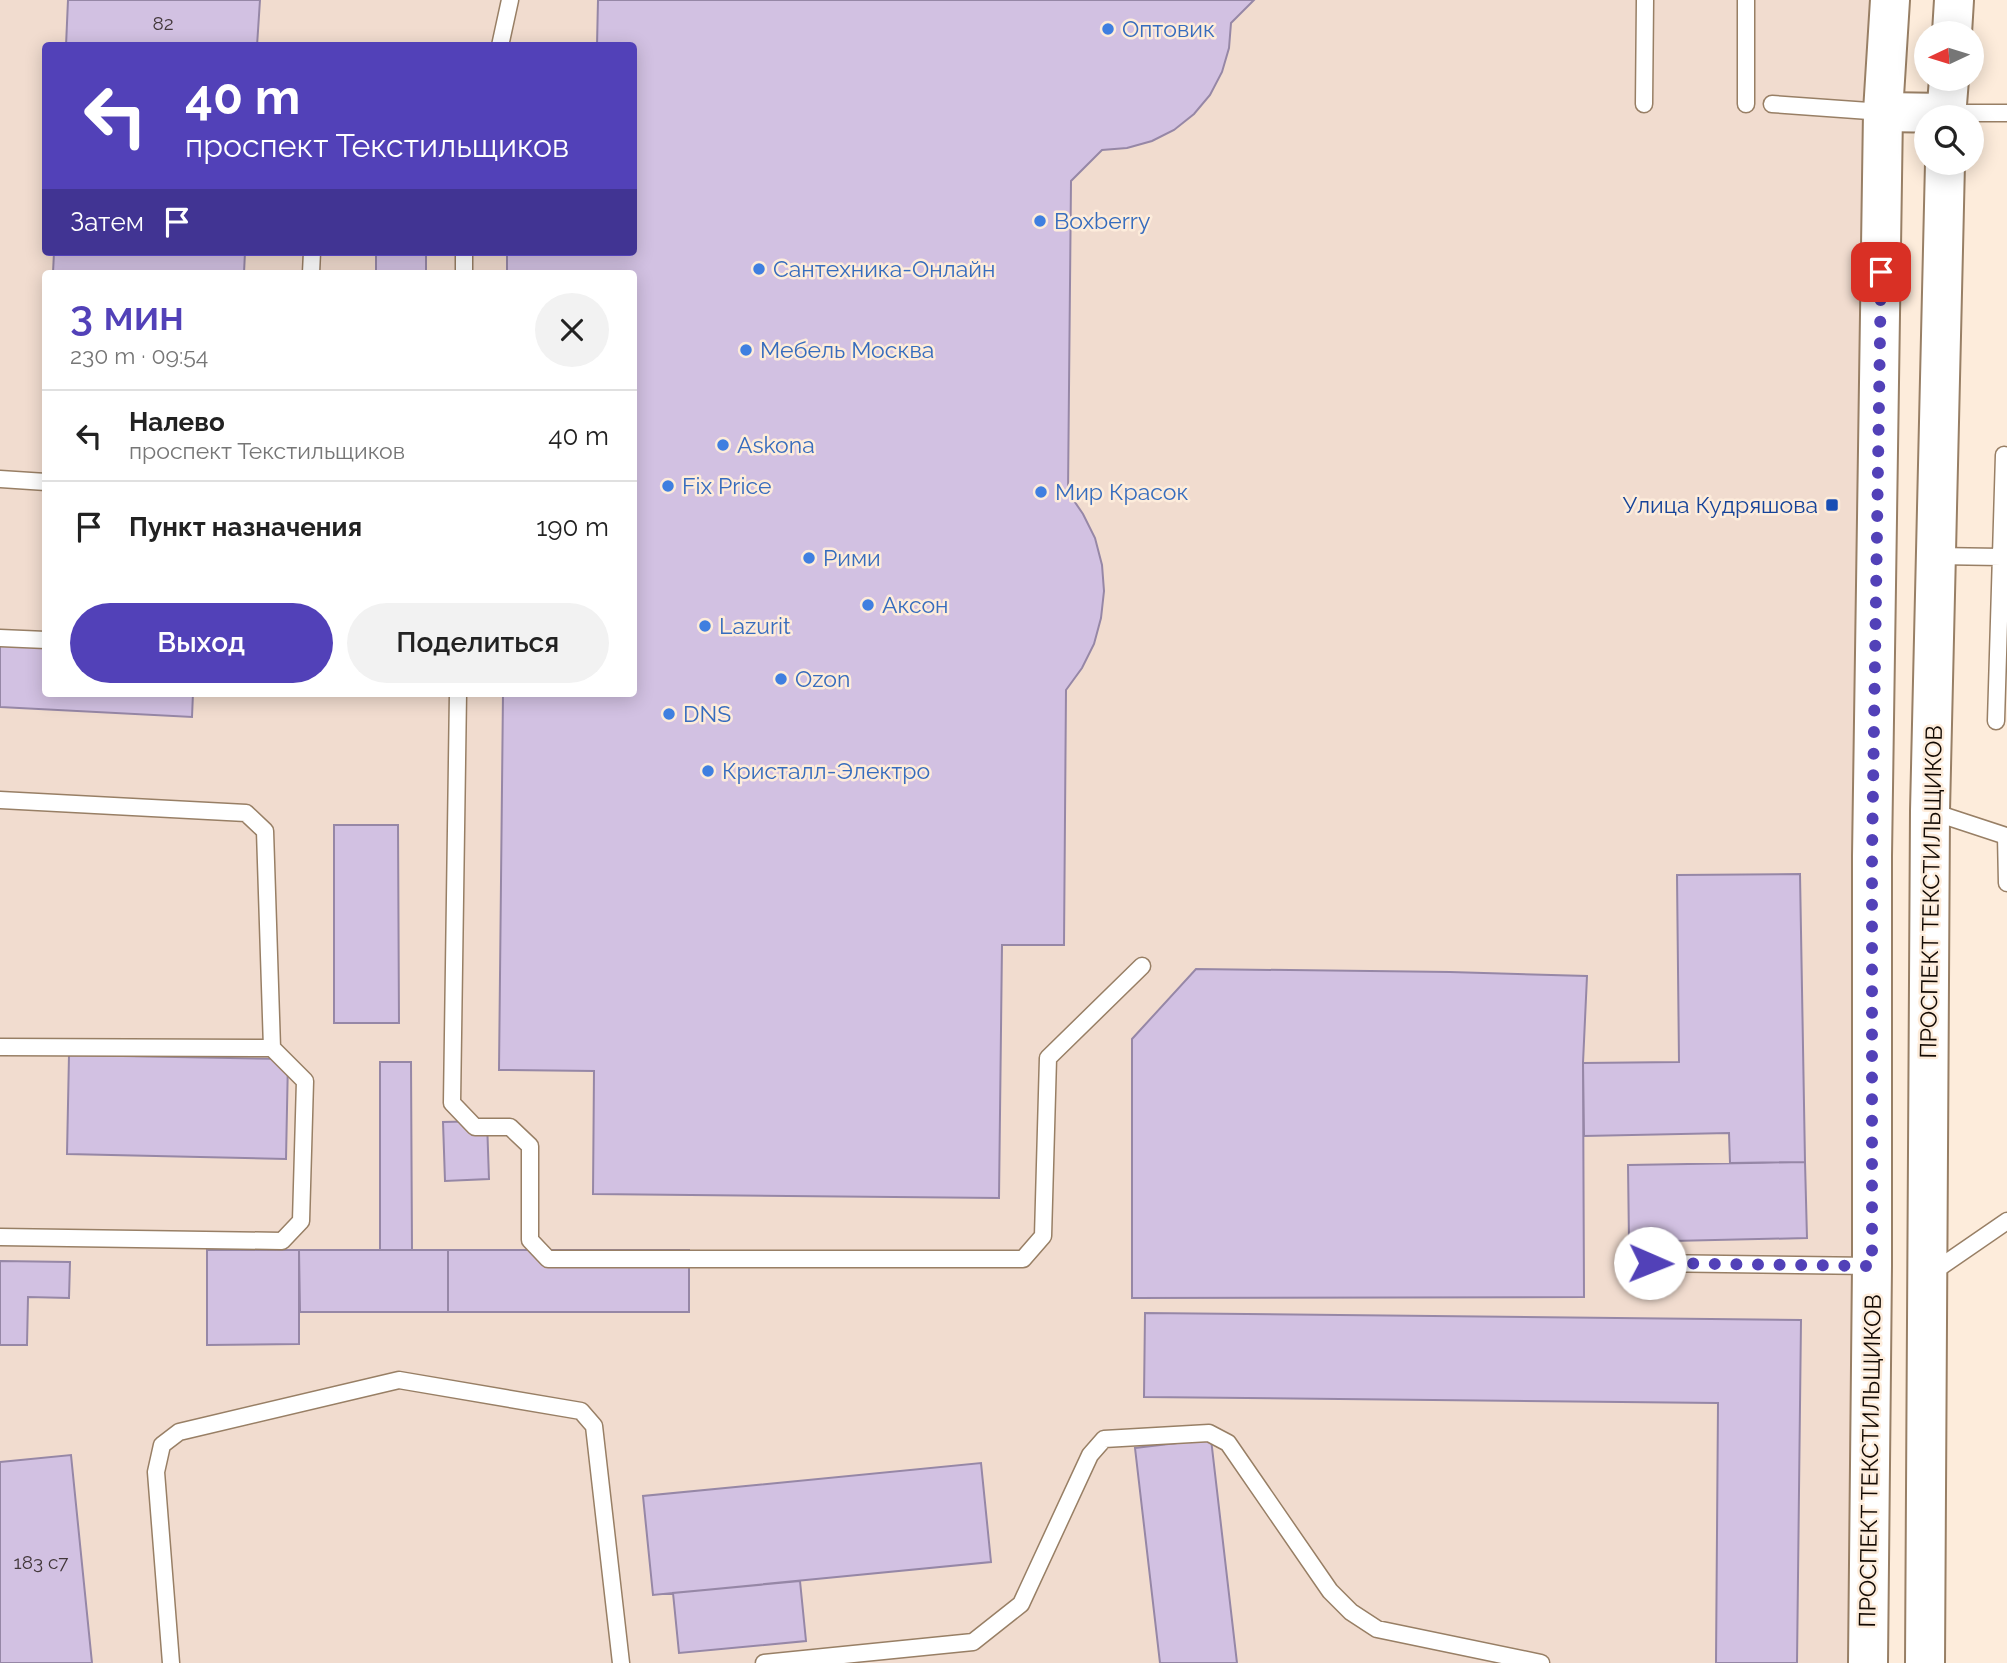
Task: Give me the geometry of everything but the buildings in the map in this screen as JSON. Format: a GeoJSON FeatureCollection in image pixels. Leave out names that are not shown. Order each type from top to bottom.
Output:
{"type":"FeatureCollection","features":[{"type":"Feature","properties":{"kind":"main road","name":"ПРОСПЕКТ ТЕКСТИЛЬЩИКОВ"},"geometry":{"type":"LineString","coordinates":[[1868,1663],[1872,856],[1883,112],[1890,0]]}},
{"type":"Feature","properties":{"kind":"main road"},"geometry":{"type":"LineString","coordinates":[[1953,21],[1954,0]]}},
{"type":"Feature","properties":{"kind":"main road"},"geometry":{"type":"LineString","coordinates":[[1883,112],[1947,103]]}},
{"type":"Feature","properties":{"kind":"main road","name":"ПРОСПЕКТ ТЕКСТИЛЬЩИКОВ"},"geometry":{"type":"LineString","coordinates":[[1925,1663],[1930,811],[1945,175]]}},
{"type":"Feature","properties":{"kind":"lane"},"geometry":{"type":"LineString","coordinates":[[501,42],[510,0]]}},
{"type":"Feature","properties":{"kind":"lane"},"geometry":{"type":"LineString","coordinates":[[1644,104],[1645,0]]}},
{"type":"Feature","properties":{"kind":"lane"},"geometry":{"type":"LineString","coordinates":[[1746,0],[1746,104]]}},
{"type":"Feature","properties":{"kind":"lane"},"geometry":{"type":"LineString","coordinates":[[1947,103],[2007,113]]}},
{"type":"Feature","properties":{"kind":"lane"},"geometry":{"type":"LineString","coordinates":[[1772,104],[1883,112]]}},
{"type":"Feature","properties":{"kind":"lane"},"geometry":{"type":"LineString","coordinates":[[1996,721],[2004,456]]}},
{"type":"Feature","properties":{"kind":"lane"},"geometry":{"type":"LineString","coordinates":[[0,480],[42,482]]}},
{"type":"Feature","properties":{"kind":"lane"},"geometry":{"type":"LineString","coordinates":[[1936,556],[2001,556]]}},
{"type":"Feature","properties":{"kind":"lane"},"geometry":{"type":"LineString","coordinates":[[0,638],[42,640]]}},
{"type":"Feature","properties":{"kind":"lane"},"geometry":{"type":"LineString","coordinates":[[458,697],[452,1103],[475,1127],[510,1127],[530,1146],[530,1240],[548,1259],[1023,1259],[1043,1236],[1048,1058],[1142,966]]}},
{"type":"Feature","properties":{"kind":"lane"},"geometry":{"type":"LineString","coordinates":[[0,800],[246,813],[256,822],[265,831],[272,1048],[305,1081],[301,1221],[282,1241],[0,1237]]}},
{"type":"Feature","properties":{"kind":"lane"},"geometry":{"type":"LineString","coordinates":[[1930,811],[2007,836],[2007,883]]}},
{"type":"Feature","properties":{"kind":"lane"},"geometry":{"type":"LineString","coordinates":[[0,1046],[272,1048]]}},
{"type":"Feature","properties":{"kind":"lane"},"geometry":{"type":"LineString","coordinates":[[1927,1275],[2007,1221]]}},
{"type":"Feature","properties":{"kind":"lane"},"geometry":{"type":"LineString","coordinates":[[1650,1263],[1872,1266]]}},
{"type":"Feature","properties":{"kind":"lane"},"geometry":{"type":"LineString","coordinates":[[171,1663],[156,1472],[162,1445],[179,1432],[399,1380],[581,1411],[594,1426],[621,1663]]}},
{"type":"Feature","properties":{"kind":"lane"},"geometry":{"type":"LineString","coordinates":[[764,1663],[973,1642],[1021,1604],[1090,1455],[1104,1439],[1209,1433],[1228,1443],[1330,1591],[1351,1612],[1377,1629],[1541,1663]]}},
{"type":"Feature","properties":{"kind":"shaded area"},"geometry":{"type":"Polygon","coordinates":[[[0,0],[1895,0],[1864,1663],[0,1663],[0,0]]]}},
{"type":"Feature","properties":{"kind":"place","name":"Оптовик"},"geometry":{"type":"Point","coordinates":[1108,29]}},
{"type":"Feature","properties":{"kind":"place","name":"Boxberry"},"geometry":{"type":"Point","coordinates":[1040,221]}},
{"type":"Feature","properties":{"kind":"place","name":"Сантехника-Онлайн"},"geometry":{"type":"Point","coordinates":[759,269]}},
{"type":"Feature","properties":{"kind":"place","name":"Мебель Москва"},"geometry":{"type":"Point","coordinates":[746,350]}},
{"type":"Feature","properties":{"kind":"place","name":"Askona"},"geometry":{"type":"Point","coordinates":[723,445]}},
{"type":"Feature","properties":{"kind":"place","name":"Fix Price"},"geometry":{"type":"Point","coordinates":[668,486]}},
{"type":"Feature","properties":{"kind":"place","name":"Мир Красок"},"geometry":{"type":"Point","coordinates":[1041,492]}},
{"type":"Feature","properties":{"kind":"place","name":"Улица Кудряшова"},"geometry":{"type":"Point","coordinates":[1832,505]}},
{"type":"Feature","properties":{"kind":"place","name":"Рими"},"geometry":{"type":"Point","coordinates":[809,558]}},
{"type":"Feature","properties":{"kind":"place","name":"Аксон"},"geometry":{"type":"Point","coordinates":[868,605]}},
{"type":"Feature","properties":{"kind":"place","name":"Lazurit"},"geometry":{"type":"Point","coordinates":[705,626]}},
{"type":"Feature","properties":{"kind":"place","name":"Ozon"},"geometry":{"type":"Point","coordinates":[781,679]}},
{"type":"Feature","properties":{"kind":"place","name":"DNS"},"geometry":{"type":"Point","coordinates":[669,714]}},
{"type":"Feature","properties":{"kind":"place","name":"Кристалл-Электро"},"geometry":{"type":"Point","coordinates":[708,771]}},
{"type":"Feature","properties":{"kind":"route"},"geometry":{"type":"LineString","coordinates":[[1650,1263],[1872,1266],[1872,856],[1881,272]]}}]}
